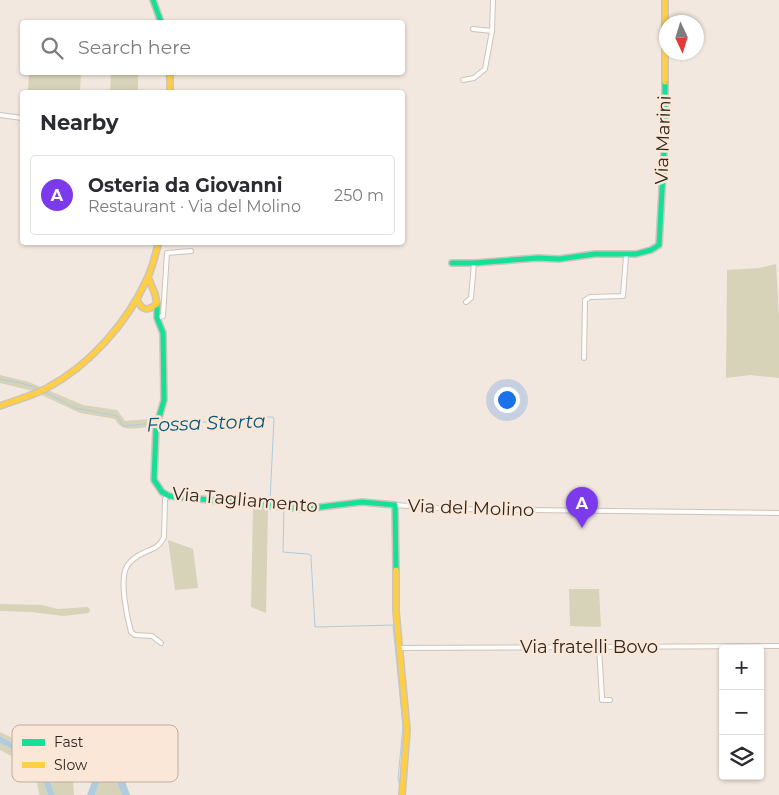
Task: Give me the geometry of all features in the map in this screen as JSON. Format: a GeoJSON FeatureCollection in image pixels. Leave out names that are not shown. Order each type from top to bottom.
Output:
{"type":"FeatureCollection","features":[{"type":"Feature","properties":{"kind":"street"},"geometry":{"type":"LineString","coordinates":[[153,0],[160,20]]}},
{"type":"Feature","properties":{"kind":"street"},"geometry":{"type":"LineString","coordinates":[[463,80],[474,78],[485,69],[492,31],[493,0]]}},
{"type":"Feature","properties":{"kind":"street","name":"Via Marini"},"geometry":{"type":"LineString","coordinates":[[452,263],[538,258],[548,260],[598,253],[626,256],[652,250],[659,245],[665,135],[665,0]]}},
{"type":"Feature","properties":{"kind":"street"},"geometry":{"type":"LineString","coordinates":[[473,29],[492,31]]}},
{"type":"Feature","properties":{"kind":"street"},"geometry":{"type":"LineString","coordinates":[[170,75],[170,90]]}},
{"type":"Feature","properties":{"kind":"street"},"geometry":{"type":"LineString","coordinates":[[0,115],[20,118]]}},
{"type":"Feature","properties":{"kind":"street"},"geometry":{"type":"LineString","coordinates":[[0,406],[48,388],[78,366],[119,325],[137,299],[148,278],[158,245]]}},
{"type":"Feature","properties":{"kind":"street"},"geometry":{"type":"LineString","coordinates":[[129,310],[142,308],[148,310],[157,318],[164,316],[167,253],[191,251]]}},
{"type":"Feature","properties":{"kind":"street"},"geometry":{"type":"LineString","coordinates":[[584,358],[585,300],[590,297],[623,296],[626,256]]}},
{"type":"Feature","properties":{"kind":"street"},"geometry":{"type":"LineString","coordinates":[[466,302],[471,298],[474,263]]}},
{"type":"Feature","properties":{"kind":"street"},"geometry":{"type":"LineString","coordinates":[[148,278],[156,298],[156,304],[148,310]]}},
{"type":"Feature","properties":{"kind":"street"},"geometry":{"type":"LineString","coordinates":[[140,292],[152,291]]}},
{"type":"Feature","properties":{"kind":"street"},"geometry":{"type":"LineString","coordinates":[[137,299],[142,308]]}},
{"type":"Feature","properties":{"kind":"street","name":"Via Tagliamento"},"geometry":{"type":"LineString","coordinates":[[156,304],[157,318],[163,333],[164,400],[156,428],[154,480],[162,492],[168,496],[312,509],[362,502],[395,504]]}},
{"type":"Feature","properties":{"kind":"street"},"geometry":{"type":"LineString","coordinates":[[161,643],[152,636],[135,635],[132,632],[125,604],[124,575],[129,563],[163,541],[165,498],[168,496]]}},
{"type":"Feature","properties":{"kind":"street","name":"Via del Molino"},"geometry":{"type":"LineString","coordinates":[[402,795],[407,730],[396,611],[395,504],[452,509],[779,513]]}},
{"type":"Feature","properties":{"kind":"street","name":"Via fratelli Bovo"},"geometry":{"type":"LineString","coordinates":[[400,648],[779,646]]}},
{"type":"Feature","properties":{"kind":"street"},"geometry":{"type":"LineString","coordinates":[[598,647],[602,700],[610,700]]}},
{"type":"Feature","properties":{"kind":"shaded area"},"geometry":{"type":"Polygon","coordinates":[[[29,75],[81,75],[80,90],[28,90],[29,75]]]}},
{"type":"Feature","properties":{"kind":"shaded area"},"geometry":{"type":"Polygon","coordinates":[[[111,75],[138,75],[138,90],[110,90],[111,75]]]}},
{"type":"Feature","properties":{"kind":"shaded area"},"geometry":{"type":"Polygon","coordinates":[[[776,264],[779,317],[779,378],[751,375],[726,378],[727,270],[759,268],[776,264]]]}},
{"type":"Feature","properties":{"kind":"shaded area"},"geometry":{"type":"Polygon","coordinates":[[[0,375],[29,382],[83,405],[117,410],[125,421],[150,419],[148,427],[125,428],[115,419],[80,413],[33,391],[0,383],[0,375]]]}},
{"type":"Feature","properties":{"kind":"shaded area"},"geometry":{"type":"Polygon","coordinates":[[[253,508],[268,509],[266,613],[251,607],[253,508]]]}},
{"type":"Feature","properties":{"kind":"shaded area"},"geometry":{"type":"Polygon","coordinates":[[[168,540],[193,549],[198,588],[175,590],[168,540]]]}},
{"type":"Feature","properties":{"kind":"shaded area"},"geometry":{"type":"Polygon","coordinates":[[[569,589],[599,589],[601,627],[570,626],[569,589]]]}},
{"type":"Feature","properties":{"kind":"shaded area"},"geometry":{"type":"Polygon","coordinates":[[[0,604],[42,605],[58,609],[87,607],[90,609],[89,613],[63,616],[0,611],[0,604]]]}},
{"type":"Feature","properties":{"kind":"shaded area"},"geometry":{"type":"Polygon","coordinates":[[[0,732],[12,738],[12,742],[0,736],[0,732]]]}},
{"type":"Feature","properties":{"kind":"shaded area"},"geometry":{"type":"Polygon","coordinates":[[[0,743],[12,749],[12,757],[0,750],[0,743]]]}},
{"type":"Feature","properties":{"kind":"shaded area"},"geometry":{"type":"Polygon","coordinates":[[[37,782],[43,782],[48,795],[40,795],[37,782]]]}},
{"type":"Feature","properties":{"kind":"shaded area"},"geometry":{"type":"Polygon","coordinates":[[[50,782],[73,782],[74,795],[55,795],[50,782]]]}},
{"type":"Feature","properties":{"kind":"shaded area"},"geometry":{"type":"Polygon","coordinates":[[[117,782],[122,795],[95,795],[99,783],[117,782]]]}},
{"type":"Feature","properties":{"kind":"water"},"geometry":{"type":"Polygon","coordinates":[[[0,736],[12,743],[12,749],[0,743],[0,736]]]}},
{"type":"Feature","properties":{"kind":"water"},"geometry":{"type":"Polygon","coordinates":[[[43,782],[50,782],[55,795],[48,795],[43,782]]]}},
{"type":"Feature","properties":{"kind":"water"},"geometry":{"type":"Polygon","coordinates":[[[92,782],[101,782],[95,795],[87,795],[92,782]]]}},
{"type":"Feature","properties":{"kind":"water"},"geometry":{"type":"Polygon","coordinates":[[[117,782],[125,782],[130,795],[122,795],[117,782]]]}},
{"type":"Feature","properties":{"kind":"waterway","name":"Fossa Storta"},"geometry":{"type":"LineString","coordinates":[[0,379],[40,389]]}},
{"type":"Feature","properties":{"kind":"waterway","name":"Fossa Storta"},"geometry":{"type":"LineString","coordinates":[[43,391],[75,408],[117,416],[123,426],[155,423]]}},
{"type":"Feature","properties":{"kind":"waterway","name":"Fossa Storta"},"geometry":{"type":"LineString","coordinates":[[159,423],[211,422],[250,417],[273,417],[270,500],[284,504]]}},
{"type":"Feature","properties":{"kind":"waterway","name":"Fossa Storta"},"geometry":{"type":"LineString","coordinates":[[284,508],[283,552],[311,555],[315,627],[393,625],[403,726],[398,779],[400,785]]}},
{"type":"Feature","properties":{"kind":"waterway","name":"Fossa Storta"},"geometry":{"type":"LineString","coordinates":[[405,788],[405,795]]}},
{"type":"Feature","properties":{"kind":"traffic: fast"},"geometry":{"type":"LineString","coordinates":[[153,0],[160,20]]}},
{"type":"Feature","properties":{"kind":"traffic: fast"},"geometry":{"type":"LineString","coordinates":[[452,263],[538,258],[559,259],[595,254],[636,254],[651,250],[659,245],[665,135],[665,82]]}},
{"type":"Feature","properties":{"kind":"traffic: fast"},"geometry":{"type":"LineString","coordinates":[[157,304],[157,318],[163,333],[164,400],[156,428],[154,480],[162,492],[169,496],[304,509],[362,502],[395,505],[396,570]]}},
{"type":"Feature","properties":{"kind":"traffic: slow"},"geometry":{"type":"LineString","coordinates":[[665,0],[665,82]]}},
{"type":"Feature","properties":{"kind":"traffic: slow"},"geometry":{"type":"LineString","coordinates":[[170,75],[170,90]]}},
{"type":"Feature","properties":{"kind":"traffic: slow"},"geometry":{"type":"LineString","coordinates":[[0,406],[36,393],[63,379],[106,341],[118,327],[139,295],[151,270],[158,245]]}},
{"type":"Feature","properties":{"kind":"traffic: slow"},"geometry":{"type":"LineString","coordinates":[[137,299],[145,309],[157,304],[148,277]]}},
{"type":"Feature","properties":{"kind":"traffic: slow"},"geometry":{"type":"LineString","coordinates":[[396,570],[396,611],[407,730],[402,795]]}},
{"type":"Feature","properties":{"kind":"place","name":"Osteria da Giovanni"},"geometry":{"type":"Point","coordinates":[582,528]}}]}
